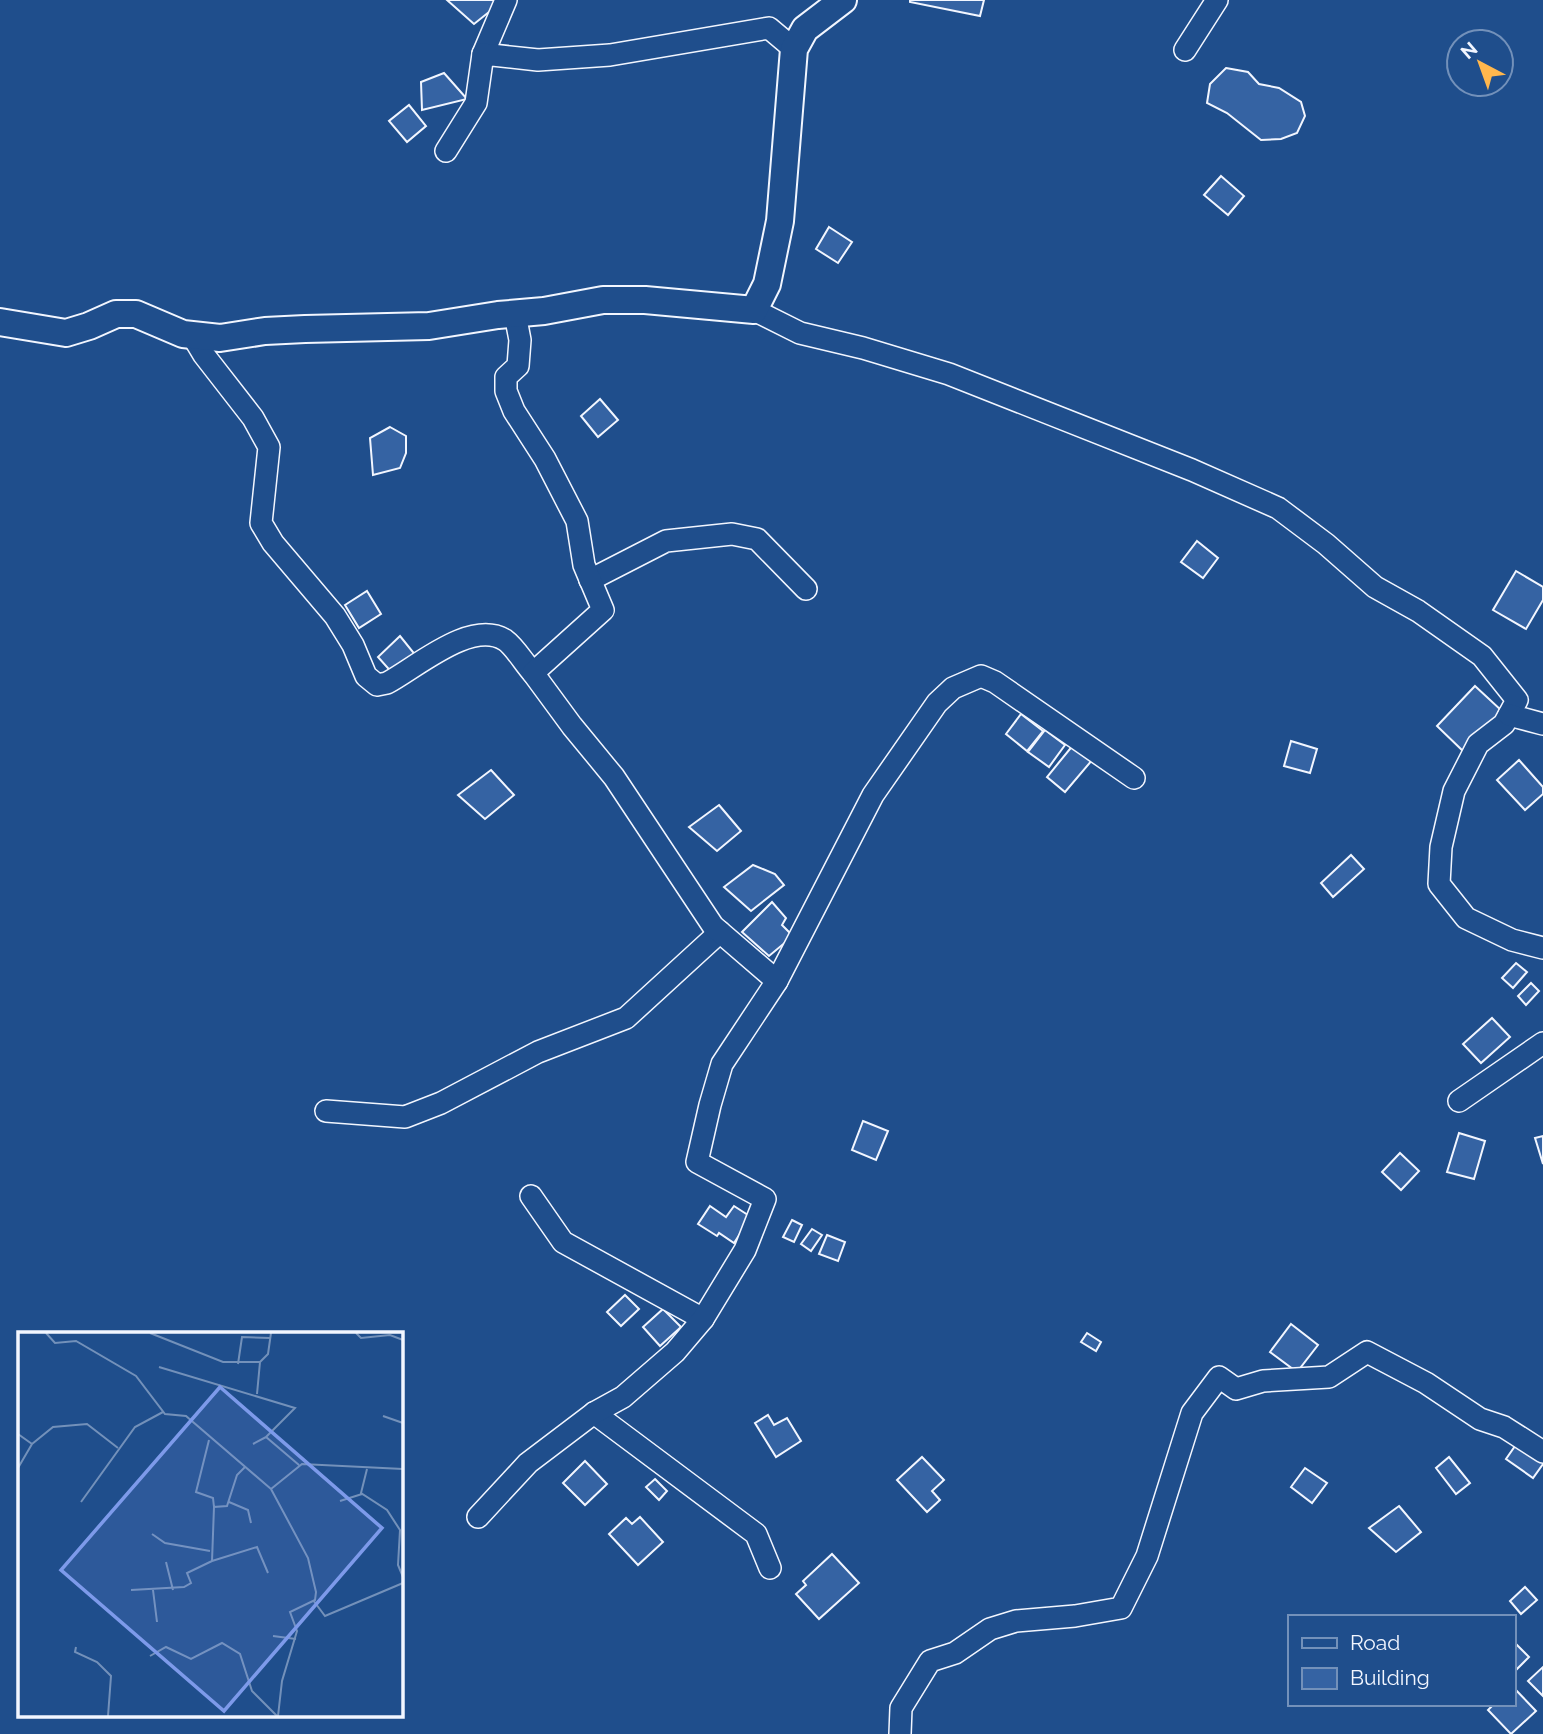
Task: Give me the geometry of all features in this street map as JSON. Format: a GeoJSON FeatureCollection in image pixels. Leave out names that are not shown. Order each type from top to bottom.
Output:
{"type":"FeatureCollection","features":[{"type":"Feature","properties":{"kind":"main road"},"geometry":{"type":"LineString","coordinates":[[0,322],[65,332],[89,326],[116,314],[136,314],[183,334],[220,338],[265,331],[429,326],[544,312],[603,300],[645,300],[754,310],[767,284],[780,221],[794,49],[805,29],[843,0]]}},
{"type":"Feature","properties":{"kind":"street"},"geometry":{"type":"LineString","coordinates":[[446,151],[476,103],[483,54],[506,0]]}},
{"type":"Feature","properties":{"kind":"street"},"geometry":{"type":"LineString","coordinates":[[1185,50],[1217,0]]}},
{"type":"Feature","properties":{"kind":"street"},"geometry":{"type":"LineString","coordinates":[[483,54],[538,60],[610,55],[769,28],[794,49]]}},
{"type":"Feature","properties":{"kind":"street"},"geometry":{"type":"LineString","coordinates":[[754,310],[800,334],[863,348],[949,374],[1192,470],[1278,508],[1326,544],[1375,587],[1418,611],[1482,656],[1517,700],[1504,724],[1478,744],[1454,791],[1441,847],[1440,884],[1466,918],[1512,940],[1543,948]]}},
{"type":"Feature","properties":{"kind":"street"},"geometry":{"type":"LineString","coordinates":[[515,314],[520,340],[518,366],[506,377],[506,391],[514,411],[545,459],[577,521],[584,565],[603,610],[533,673]]}},
{"type":"Feature","properties":{"kind":"street"},"geometry":{"type":"LineString","coordinates":[[192,335],[204,355],[253,418],[269,447],[261,523],[273,543],[335,616],[353,645],[366,676],[377,685],[387,683],[463,638],[482,634],[497,636],[508,642],[614,777],[713,926],[777,981]]}},
{"type":"Feature","properties":{"kind":"street"},"geometry":{"type":"LineString","coordinates":[[590,580],[666,541],[732,534],[757,539],[806,589]]}},
{"type":"Feature","properties":{"kind":"street"},"geometry":{"type":"LineString","coordinates":[[478,1517],[528,1463],[594,1413],[623,1396],[676,1352],[703,1319],[745,1250],[765,1199],[697,1162],[722,1064],[777,981],[873,794],[937,703],[953,688],[981,676],[995,682],[1134,778]]}},
{"type":"Feature","properties":{"kind":"street"},"geometry":{"type":"LineString","coordinates":[[1509,715],[1543,724]]}},
{"type":"Feature","properties":{"kind":"street"},"geometry":{"type":"LineString","coordinates":[[326,1111],[405,1117],[441,1103],[538,1052],[626,1018],[720,933]]}},
{"type":"Feature","properties":{"kind":"street"},"geometry":{"type":"LineString","coordinates":[[1460,1101],[1543,1043]]}},
{"type":"Feature","properties":{"kind":"street"},"geometry":{"type":"LineString","coordinates":[[531,1196],[563,1242],[703,1319]]}},
{"type":"Feature","properties":{"kind":"street"},"geometry":{"type":"LineString","coordinates":[[900,1734],[901,1708],[930,1661],[955,1653],[990,1629],[1016,1621],[1075,1616],[1121,1608],[1147,1556],[1192,1412],[1219,1377],[1236,1389],[1263,1381],[1329,1377],[1367,1352],[1426,1383],[1480,1419],[1504,1427],[1543,1452]]}},
{"type":"Feature","properties":{"kind":"street"},"geometry":{"type":"LineString","coordinates":[[594,1413],[757,1534],[769,1568]]}},
{"type":"Feature","properties":{"kind":"building"},"geometry":{"type":"Polygon","coordinates":[[[447,0],[495,0],[499,4],[474,24],[447,0]]]}},
{"type":"Feature","properties":{"kind":"building"},"geometry":{"type":"Polygon","coordinates":[[[910,0],[984,0],[980,16],[910,0]]]}},
{"type":"Feature","properties":{"kind":"building"},"geometry":{"type":"Polygon","coordinates":[[[1226,68],[1248,72],[1259,84],[1279,88],[1301,102],[1305,116],[1297,133],[1281,139],[1261,140],[1227,113],[1207,103],[1210,84],[1226,68]]]}},
{"type":"Feature","properties":{"kind":"building"},"geometry":{"type":"Polygon","coordinates":[[[444,73],[467,99],[422,110],[421,82],[444,73]]]}},
{"type":"Feature","properties":{"kind":"building"},"geometry":{"type":"Polygon","coordinates":[[[409,105],[426,126],[407,142],[389,121],[409,105]]]}},
{"type":"Feature","properties":{"kind":"building"},"geometry":{"type":"Polygon","coordinates":[[[1221,176],[1244,196],[1228,215],[1204,195],[1221,176]]]}},
{"type":"Feature","properties":{"kind":"building"},"geometry":{"type":"Polygon","coordinates":[[[829,227],[852,242],[838,263],[816,249],[829,227]]]}},
{"type":"Feature","properties":{"kind":"building"},"geometry":{"type":"Polygon","coordinates":[[[600,399],[618,420],[598,437],[581,416],[600,399]]]}},
{"type":"Feature","properties":{"kind":"building"},"geometry":{"type":"Polygon","coordinates":[[[390,427],[406,436],[406,453],[400,468],[373,475],[370,438],[390,427]]]}},
{"type":"Feature","properties":{"kind":"building"},"geometry":{"type":"Polygon","coordinates":[[[1197,541],[1218,558],[1203,578],[1181,562],[1197,541]]]}},
{"type":"Feature","properties":{"kind":"building"},"geometry":{"type":"Polygon","coordinates":[[[1516,571],[1543,587],[1543,600],[1526,629],[1493,610],[1516,571]]]}},
{"type":"Feature","properties":{"kind":"building"},"geometry":{"type":"Polygon","coordinates":[[[367,591],[381,614],[359,628],[345,605],[367,591]]]}},
{"type":"Feature","properties":{"kind":"building"},"geometry":{"type":"Polygon","coordinates":[[[400,636],[417,657],[394,675],[378,657],[400,636]]]}},
{"type":"Feature","properties":{"kind":"building"},"geometry":{"type":"Polygon","coordinates":[[[1475,686],[1502,711],[1464,752],[1437,726],[1475,686]]]}},
{"type":"Feature","properties":{"kind":"building"},"geometry":{"type":"Polygon","coordinates":[[[1021,714],[1043,731],[1027,751],[1006,734],[1021,714]]]}},
{"type":"Feature","properties":{"kind":"building"},"geometry":{"type":"Polygon","coordinates":[[[1045,730],[1065,745],[1049,767],[1028,752],[1045,730]]]}},
{"type":"Feature","properties":{"kind":"building"},"geometry":{"type":"Polygon","coordinates":[[[1291,741],[1317,749],[1310,773],[1284,766],[1291,741]]]}},
{"type":"Feature","properties":{"kind":"building"},"geometry":{"type":"Polygon","coordinates":[[[1074,744],[1093,759],[1065,792],[1047,777],[1074,744]]]}},
{"type":"Feature","properties":{"kind":"building"},"geometry":{"type":"Polygon","coordinates":[[[1519,760],[1543,787],[1543,794],[1525,810],[1497,780],[1519,760]]]}},
{"type":"Feature","properties":{"kind":"building"},"geometry":{"type":"Polygon","coordinates":[[[491,770],[514,795],[485,819],[458,795],[491,770]]]}},
{"type":"Feature","properties":{"kind":"building"},"geometry":{"type":"Polygon","coordinates":[[[719,805],[741,831],[717,851],[689,827],[719,805]]]}},
{"type":"Feature","properties":{"kind":"building"},"geometry":{"type":"Polygon","coordinates":[[[1351,855],[1364,869],[1333,897],[1321,883],[1351,855]]]}},
{"type":"Feature","properties":{"kind":"building"},"geometry":{"type":"Polygon","coordinates":[[[753,865],[775,874],[784,885],[751,911],[724,887],[753,865]]]}},
{"type":"Feature","properties":{"kind":"building"},"geometry":{"type":"Polygon","coordinates":[[[772,902],[786,918],[782,925],[793,936],[769,956],[742,932],[772,902]]]}},
{"type":"Feature","properties":{"kind":"building"},"geometry":{"type":"Polygon","coordinates":[[[1516,963],[1527,972],[1513,988],[1502,978],[1516,963]]]}},
{"type":"Feature","properties":{"kind":"building"},"geometry":{"type":"Polygon","coordinates":[[[1531,983],[1539,991],[1526,1005],[1518,996],[1531,983]]]}},
{"type":"Feature","properties":{"kind":"building"},"geometry":{"type":"Polygon","coordinates":[[[1492,1018],[1510,1037],[1481,1063],[1463,1044],[1492,1018]]]}},
{"type":"Feature","properties":{"kind":"building"},"geometry":{"type":"Polygon","coordinates":[[[863,1121],[888,1131],[876,1160],[852,1150],[863,1121]]]}},
{"type":"Feature","properties":{"kind":"building"},"geometry":{"type":"Polygon","coordinates":[[[1459,1133],[1485,1141],[1474,1179],[1447,1172],[1459,1133]]]}},
{"type":"Feature","properties":{"kind":"building"},"geometry":{"type":"Polygon","coordinates":[[[1543,1136],[1543,1164],[1535,1138],[1543,1136]]]}},
{"type":"Feature","properties":{"kind":"building"},"geometry":{"type":"Polygon","coordinates":[[[1400,1153],[1419,1171],[1401,1190],[1382,1172],[1400,1153]]]}},
{"type":"Feature","properties":{"kind":"building"},"geometry":{"type":"Polygon","coordinates":[[[710,1206],[726,1217],[734,1206],[751,1217],[734,1243],[698,1224],[710,1206]]]}},
{"type":"Feature","properties":{"kind":"building"},"geometry":{"type":"Polygon","coordinates":[[[792,1220],[802,1225],[794,1242],[783,1237],[792,1220]]]}},
{"type":"Feature","properties":{"kind":"building"},"geometry":{"type":"Polygon","coordinates":[[[812,1229],[822,1235],[811,1251],[801,1244],[812,1229]]]}},
{"type":"Feature","properties":{"kind":"building"},"geometry":{"type":"Polygon","coordinates":[[[827,1235],[845,1242],[838,1261],[819,1254],[827,1235]]]}},
{"type":"Feature","properties":{"kind":"building"},"geometry":{"type":"Polygon","coordinates":[[[625,1295],[639,1309],[621,1326],[607,1312],[625,1295]]]}},
{"type":"Feature","properties":{"kind":"building"},"geometry":{"type":"Polygon","coordinates":[[[663,1309],[681,1327],[660,1346],[643,1327],[663,1309]]]}},
{"type":"Feature","properties":{"kind":"building"},"geometry":{"type":"Polygon","coordinates":[[[1291,1324],[1318,1345],[1297,1372],[1270,1352],[1291,1324]]]}},
{"type":"Feature","properties":{"kind":"building"},"geometry":{"type":"Polygon","coordinates":[[[1087,1333],[1101,1342],[1096,1351],[1081,1342],[1087,1333]]]}},
{"type":"Feature","properties":{"kind":"building"},"geometry":{"type":"Polygon","coordinates":[[[768,1415],[774,1425],[787,1418],[801,1441],[776,1457],[755,1423],[768,1415]]]}},
{"type":"Feature","properties":{"kind":"building"},"geometry":{"type":"Polygon","coordinates":[[[1520,1439],[1543,1455],[1543,1464],[1533,1478],[1506,1459],[1520,1439]]]}},
{"type":"Feature","properties":{"kind":"building"},"geometry":{"type":"Polygon","coordinates":[[[922,1457],[944,1480],[932,1491],[940,1500],[927,1512],[897,1480],[922,1457]]]}},
{"type":"Feature","properties":{"kind":"building"},"geometry":{"type":"Polygon","coordinates":[[[1449,1457],[1470,1483],[1456,1494],[1436,1468],[1449,1457]]]}},
{"type":"Feature","properties":{"kind":"building"},"geometry":{"type":"Polygon","coordinates":[[[585,1461],[607,1484],[585,1505],[563,1483],[585,1461]]]}},
{"type":"Feature","properties":{"kind":"building"},"geometry":{"type":"Polygon","coordinates":[[[1305,1468],[1327,1483],[1312,1503],[1291,1487],[1305,1468]]]}},
{"type":"Feature","properties":{"kind":"building"},"geometry":{"type":"Polygon","coordinates":[[[655,1479],[667,1491],[659,1500],[646,1487],[655,1479]]]}},
{"type":"Feature","properties":{"kind":"building"},"geometry":{"type":"Polygon","coordinates":[[[1399,1506],[1421,1532],[1396,1552],[1369,1528],[1399,1506]]]}},
{"type":"Feature","properties":{"kind":"building"},"geometry":{"type":"Polygon","coordinates":[[[640,1517],[663,1542],[638,1565],[609,1534],[626,1518],[632,1524],[640,1517]]]}},
{"type":"Feature","properties":{"kind":"building"},"geometry":{"type":"Polygon","coordinates":[[[832,1554],[859,1583],[819,1619],[796,1594],[806,1585],[803,1581],[832,1554]]]}},
{"type":"Feature","properties":{"kind":"building"},"geometry":{"type":"Polygon","coordinates":[[[1525,1587],[1537,1600],[1521,1614],[1510,1601],[1525,1587]]]}},
{"type":"Feature","properties":{"kind":"building"},"geometry":{"type":"Polygon","coordinates":[[[1515,1645],[1529,1657],[1517,1669],[1515,1667],[1515,1645]]]}},
{"type":"Feature","properties":{"kind":"building"},"geometry":{"type":"Polygon","coordinates":[[[1543,1667],[1543,1696],[1528,1681],[1543,1667]]]}},
{"type":"Feature","properties":{"kind":"building"},"geometry":{"type":"Polygon","coordinates":[[[1515,1689],[1536,1711],[1511,1734],[1488,1710],[1492,1706],[1515,1706],[1515,1689]]]}}]}
